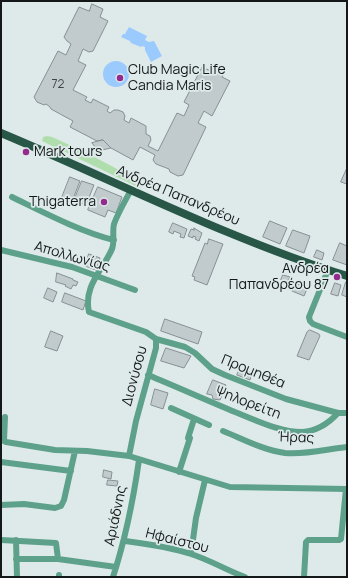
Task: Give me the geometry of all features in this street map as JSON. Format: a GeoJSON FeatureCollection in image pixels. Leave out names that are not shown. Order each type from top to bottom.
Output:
{"type":"FeatureCollection","features":[{"type":"Feature","properties":{"kind":"main road","name":"Ανδρέα Παπανδρέου"},"geometry":{"type":"LineString","coordinates":[[1,133],[232,233],[347,276]]}},
{"type":"Feature","properties":{"kind":"street","name":"Διονύσου"},"geometry":{"type":"LineString","coordinates":[[129,456],[136,421],[156,348],[156,339],[146,332],[99,317],[89,312],[87,306],[96,276],[110,253],[114,240],[114,224],[131,190]]}},
{"type":"Feature","properties":{"kind":"street"},"geometry":{"type":"LineString","coordinates":[[12,197],[82,229],[114,240]]}},
{"type":"Feature","properties":{"kind":"street","name":"Απολλωνίας"},"geometry":{"type":"LineString","coordinates":[[1,250],[72,267],[135,290]]}},
{"type":"Feature","properties":{"kind":"street"},"geometry":{"type":"LineString","coordinates":[[328,270],[309,317],[310,321],[313,324],[347,337]]}},
{"type":"Feature","properties":{"kind":"street","name":"Προμηθέα"},"geometry":{"type":"LineString","coordinates":[[156,339],[185,347],[195,353],[212,370],[286,399],[338,413],[347,413]]}},
{"type":"Feature","properties":{"kind":"street","name":"Ψηλορείτη"},"geometry":{"type":"LineString","coordinates":[[148,375],[258,421],[290,430],[302,432],[314,430],[330,421],[338,413]]}},
{"type":"Feature","properties":{"kind":"street"},"geometry":{"type":"LineString","coordinates":[[171,408],[208,425]]}},
{"type":"Feature","properties":{"kind":"street"},"geometry":{"type":"LineString","coordinates":[[4,417],[4,441],[6,442],[55,450],[129,456],[230,487],[346,489],[341,539],[308,540],[306,542],[304,577]]}},
{"type":"Feature","properties":{"kind":"street"},"geometry":{"type":"LineString","coordinates":[[179,472],[190,438],[188,438],[194,419]]}},
{"type":"Feature","properties":{"kind":"street","name":"Ήρας"},"geometry":{"type":"LineString","coordinates":[[223,431],[264,448],[285,453],[315,452],[347,447]]}},
{"type":"Feature","properties":{"kind":"street"},"geometry":{"type":"LineString","coordinates":[[1,504],[24,504],[55,508],[61,506],[64,500],[75,451]]}},
{"type":"Feature","properties":{"kind":"street","name":"Αριάδνης"},"geometry":{"type":"LineString","coordinates":[[113,577],[125,541],[139,460]]}},
{"type":"Feature","properties":{"kind":"street"},"geometry":{"type":"LineString","coordinates":[[1,462],[70,471]]}},
{"type":"Feature","properties":{"kind":"street"},"geometry":{"type":"LineString","coordinates":[[191,554],[196,518],[205,480]]}},
{"type":"Feature","properties":{"kind":"street"},"geometry":{"type":"LineString","coordinates":[[1,540],[56,543],[58,559]]}},
{"type":"Feature","properties":{"kind":"street"},"geometry":{"type":"LineString","coordinates":[[16,540],[17,577]]}},
{"type":"Feature","properties":{"kind":"street","name":"Ηφαίστου"},"geometry":{"type":"LineString","coordinates":[[125,541],[191,554],[244,577]]}},
{"type":"Feature","properties":{"kind":"street"},"geometry":{"type":"LineString","coordinates":[[16,559],[58,559],[116,567]]}},
{"type":"Feature","properties":{"kind":"green space"},"geometry":{"type":"Polygon","coordinates":[[[47,136],[83,151],[119,170],[142,189],[42,141],[43,137],[47,136]]]}},
{"type":"Feature","properties":{"kind":"water"},"geometry":{"type":"Polygon","coordinates":[[[129,27],[147,36],[145,40],[149,42],[154,41],[162,56],[151,62],[145,47],[131,43],[130,41],[121,37],[125,34],[129,27]]]}},
{"type":"Feature","properties":{"kind":"water"},"geometry":{"type":"Polygon","coordinates":[[[116,61],[125,65],[129,74],[125,83],[116,87],[107,83],[103,74],[107,65],[116,61]]]}},
{"type":"Feature","properties":{"kind":"building"},"geometry":{"type":"Polygon","coordinates":[[[92,4],[103,9],[100,17],[108,21],[93,51],[89,52],[83,49],[78,61],[86,65],[73,90],[87,97],[85,100],[91,103],[93,99],[109,107],[107,111],[110,113],[114,110],[123,112],[125,116],[124,120],[129,123],[131,118],[146,126],[146,134],[150,136],[151,140],[148,146],[158,151],[177,113],[184,116],[189,105],[184,102],[202,67],[211,71],[213,65],[225,71],[222,77],[230,81],[212,116],[204,111],[198,123],[206,127],[183,175],[178,176],[170,172],[169,169],[156,164],[153,160],[155,155],[140,147],[133,160],[111,148],[103,140],[97,141],[70,127],[73,121],[51,109],[46,104],[44,105],[37,102],[34,97],[58,51],[66,55],[71,44],[64,37],[79,7],[89,11],[92,4]]]}},
{"type":"Feature","properties":{"kind":"building"},"geometry":{"type":"Polygon","coordinates":[[[103,140],[111,148],[102,150],[95,147],[92,143],[103,140]]]}},
{"type":"Feature","properties":{"kind":"building"},"geometry":{"type":"Polygon","coordinates":[[[347,168],[347,184],[341,182],[347,168]]]}},
{"type":"Feature","properties":{"kind":"building"},"geometry":{"type":"Polygon","coordinates":[[[70,177],[80,181],[71,204],[61,200],[70,177]]]}},
{"type":"Feature","properties":{"kind":"building"},"geometry":{"type":"Polygon","coordinates":[[[82,181],[94,185],[86,205],[74,201],[82,181]]]}},
{"type":"Feature","properties":{"kind":"building"},"geometry":{"type":"Polygon","coordinates":[[[98,187],[122,197],[116,213],[108,210],[105,217],[88,210],[98,187]]]}},
{"type":"Feature","properties":{"kind":"building"},"geometry":{"type":"Polygon","coordinates":[[[270,221],[287,228],[280,244],[263,237],[270,221]]]}},
{"type":"Feature","properties":{"kind":"building"},"geometry":{"type":"Polygon","coordinates":[[[173,223],[187,229],[184,238],[180,237],[181,234],[174,231],[173,234],[169,232],[173,223]]]}},
{"type":"Feature","properties":{"kind":"building"},"geometry":{"type":"Polygon","coordinates":[[[194,228],[202,233],[199,241],[195,239],[196,237],[193,236],[193,238],[188,236],[191,229],[194,230],[194,228]]]}},
{"type":"Feature","properties":{"kind":"building"},"geometry":{"type":"Polygon","coordinates":[[[293,230],[310,236],[304,253],[286,246],[293,230]]]}},
{"type":"Feature","properties":{"kind":"building"},"geometry":{"type":"Polygon","coordinates":[[[209,239],[223,244],[207,285],[194,280],[195,277],[192,276],[205,243],[207,244],[209,239]]]}},
{"type":"Feature","properties":{"kind":"building"},"geometry":{"type":"Polygon","coordinates":[[[340,243],[347,246],[347,265],[333,260],[340,243]]]}},
{"type":"Feature","properties":{"kind":"building"},"geometry":{"type":"Polygon","coordinates":[[[317,250],[324,253],[322,260],[314,257],[317,250]]]}},
{"type":"Feature","properties":{"kind":"building"},"geometry":{"type":"Polygon","coordinates":[[[89,254],[100,258],[96,270],[85,266],[89,254]]]}},
{"type":"Feature","properties":{"kind":"building"},"geometry":{"type":"Polygon","coordinates":[[[57,273],[78,282],[76,286],[73,285],[71,289],[65,286],[66,285],[56,282],[57,273]]]}},
{"type":"Feature","properties":{"kind":"building"},"geometry":{"type":"Polygon","coordinates":[[[283,275],[290,277],[287,283],[281,280],[283,275]]]}},
{"type":"Feature","properties":{"kind":"building"},"geometry":{"type":"Polygon","coordinates":[[[347,282],[347,297],[342,295],[347,282]]]}},
{"type":"Feature","properties":{"kind":"building"},"geometry":{"type":"Polygon","coordinates":[[[295,283],[304,286],[307,289],[304,296],[292,291],[295,283]]]}},
{"type":"Feature","properties":{"kind":"building"},"geometry":{"type":"Polygon","coordinates":[[[335,283],[341,285],[338,296],[331,294],[335,283]]]}},
{"type":"Feature","properties":{"kind":"building"},"geometry":{"type":"Polygon","coordinates":[[[48,288],[57,292],[53,302],[44,298],[48,288]]]}},
{"type":"Feature","properties":{"kind":"building"},"geometry":{"type":"Polygon","coordinates":[[[65,293],[86,301],[83,310],[62,302],[65,293]]]}},
{"type":"Feature","properties":{"kind":"building"},"geometry":{"type":"Polygon","coordinates":[[[165,319],[202,332],[198,344],[161,331],[165,319]]]}},
{"type":"Feature","properties":{"kind":"building"},"geometry":{"type":"Polygon","coordinates":[[[310,330],[319,334],[320,336],[309,360],[297,356],[307,332],[310,330]]]}},
{"type":"Feature","properties":{"kind":"building"},"geometry":{"type":"Polygon","coordinates":[[[51,331],[63,336],[57,351],[45,347],[51,331]]]}},
{"type":"Feature","properties":{"kind":"building"},"geometry":{"type":"Polygon","coordinates":[[[166,348],[191,356],[184,368],[161,361],[166,348]]]}},
{"type":"Feature","properties":{"kind":"building"},"geometry":{"type":"Polygon","coordinates":[[[240,369],[252,373],[250,380],[237,375],[240,369]]]}},
{"type":"Feature","properties":{"kind":"building"},"geometry":{"type":"Polygon","coordinates":[[[213,380],[226,385],[220,400],[213,399],[212,395],[207,394],[213,380]]]}},
{"type":"Feature","properties":{"kind":"building"},"geometry":{"type":"Polygon","coordinates":[[[155,389],[168,393],[163,409],[151,405],[155,389]]]}},
{"type":"Feature","properties":{"kind":"building"},"geometry":{"type":"Polygon","coordinates":[[[104,470],[112,472],[111,479],[103,477],[104,470]]]}},
{"type":"Feature","properties":{"kind":"building"},"geometry":{"type":"Polygon","coordinates":[[[108,480],[118,481],[117,486],[107,485],[108,480]]]}},
{"type":"Feature","properties":{"kind":"place","name":"Club Magic Life Candia Maris"},"geometry":{"type":"Point","coordinates":[120,78]}},
{"type":"Feature","properties":{"kind":"place","name":"Mark tours"},"geometry":{"type":"Point","coordinates":[26,152]}},
{"type":"Feature","properties":{"kind":"place","name":"Thigaterra"},"geometry":{"type":"Point","coordinates":[104,202]}},
{"type":"Feature","properties":{"kind":"place","name":"Ανδρέα Παπανδρέου 87"},"geometry":{"type":"Point","coordinates":[337,277]}}]}
